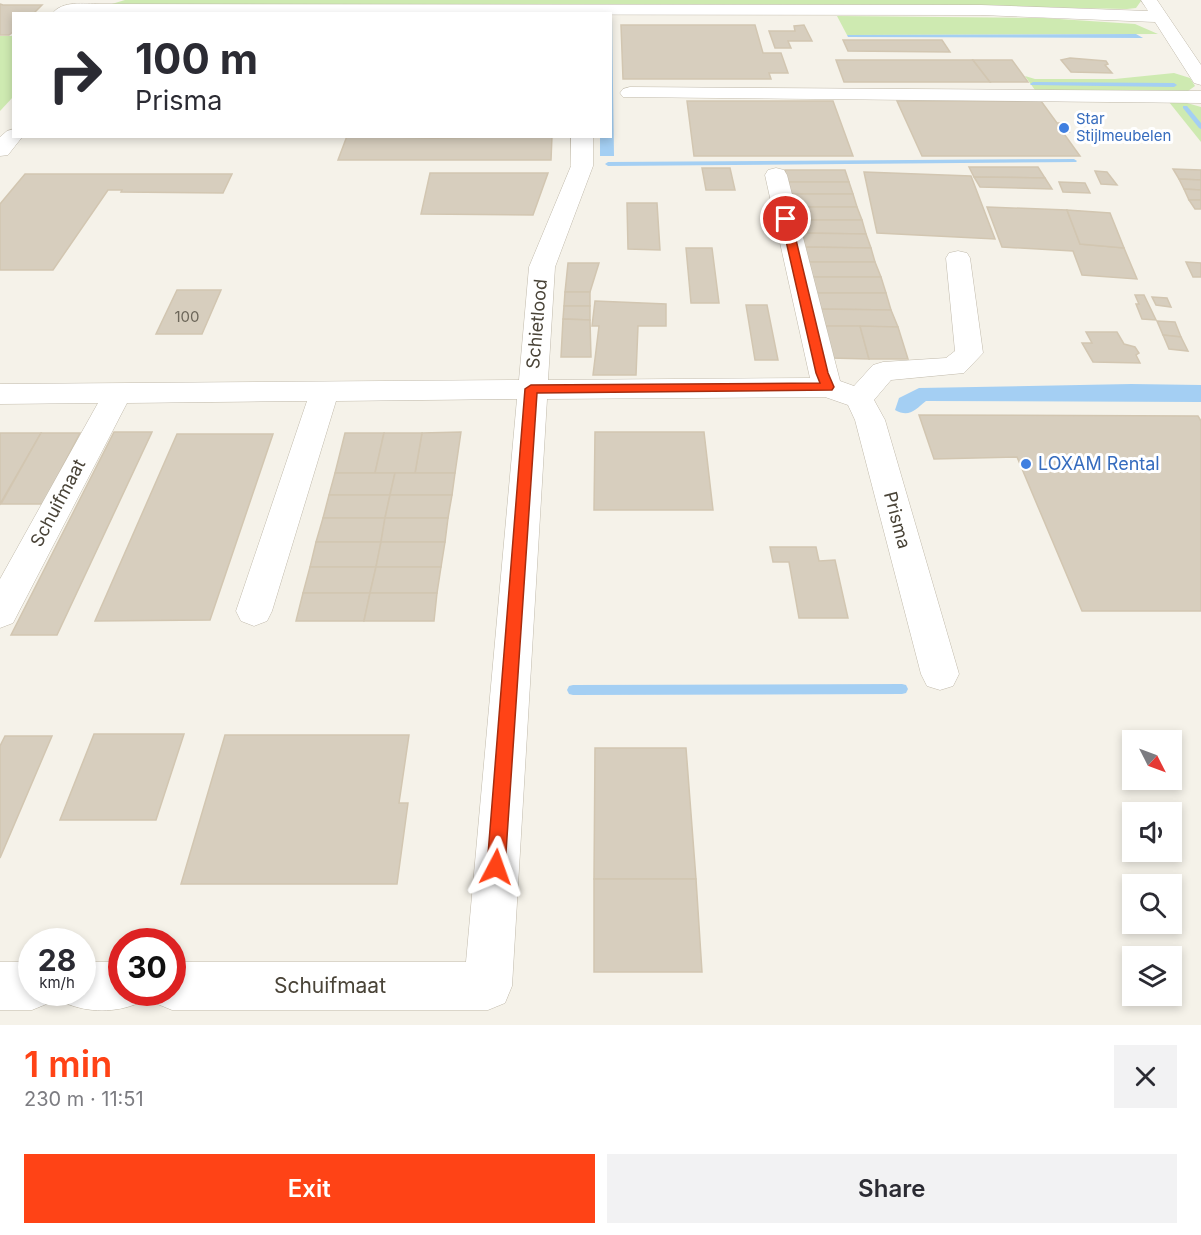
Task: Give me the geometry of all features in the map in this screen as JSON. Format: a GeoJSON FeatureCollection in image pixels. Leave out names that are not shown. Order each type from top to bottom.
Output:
{"type":"FeatureCollection","features":[{"type":"Feature","properties":{"kind":"street"},"geometry":{"type":"LineString","coordinates":[[1149,0],[1201,79]]}},
{"type":"Feature","properties":{"kind":"street"},"geometry":{"type":"LineString","coordinates":[[62,12],[64,10],[586,12],[981,10],[1160,17]]}},
{"type":"Feature","properties":{"kind":"street"},"geometry":{"type":"LineString","coordinates":[[630,93],[1201,97]]}},
{"type":"Feature","properties":{"kind":"street"},"geometry":{"type":"LineString","coordinates":[[0,150],[12,137]]}},
{"type":"Feature","properties":{"kind":"street","name":"Schietlood"},"geometry":{"type":"LineString","coordinates":[[488,986],[531,389],[542,267],[582,166],[582,138]]}},
{"type":"Feature","properties":{"kind":"street"},"geometry":{"type":"LineString","coordinates":[[776,175],[819,362],[828,387]]}},
{"type":"Feature","properties":{"kind":"street"},"geometry":{"type":"LineString","coordinates":[[0,394],[828,387],[859,399],[883,370],[954,367],[969,353],[958,258]]}},
{"type":"Feature","properties":{"kind":"street"},"geometry":{"type":"LineString","coordinates":[[254,611],[324,393]]}},
{"type":"Feature","properties":{"kind":"street","name":"Schuifmaat"},"geometry":{"type":"LineString","coordinates":[[0,613],[117,394]]}},
{"type":"Feature","properties":{"kind":"street","name":"Prisma"},"geometry":{"type":"LineString","coordinates":[[859,399],[870,420],[940,674]]}},
{"type":"Feature","properties":{"kind":"street"},"geometry":{"type":"LineString","coordinates":[[0,986],[18,986]]}},
{"type":"Feature","properties":{"kind":"street","name":"Schuifmaat"},"geometry":{"type":"LineString","coordinates":[[186,986],[488,986]]}},
{"type":"Feature","properties":{"kind":"green space"},"geometry":{"type":"Polygon","coordinates":[[[125,0],[1141,1],[1136,8],[1127,9],[986,6],[105,6],[125,0]]]}},
{"type":"Feature","properties":{"kind":"green space"},"geometry":{"type":"Polygon","coordinates":[[[837,16],[1044,18],[1135,24],[1158,34],[847,35],[837,16]]]}},
{"type":"Feature","properties":{"kind":"green space"},"geometry":{"type":"Polygon","coordinates":[[[0,36],[12,36],[12,98],[0,111],[0,36]]]}},
{"type":"Feature","properties":{"kind":"green space"},"geometry":{"type":"Polygon","coordinates":[[[1174,73],[1190,78],[1195,86],[1188,91],[1035,90],[1025,76],[1035,79],[1115,79],[1174,73]]]}},
{"type":"Feature","properties":{"kind":"green space"},"geometry":{"type":"Polygon","coordinates":[[[1169,102],[1201,107],[1201,142],[1169,102]]]}},
{"type":"Feature","properties":{"kind":"water"},"geometry":{"type":"Polygon","coordinates":[[[612,18],[614,156],[600,156],[600,138],[612,138],[612,18]]]}},
{"type":"Feature","properties":{"kind":"water"},"geometry":{"type":"Polygon","coordinates":[[[1136,34],[1143,38],[848,37],[847,35],[1136,34]]]}},
{"type":"Feature","properties":{"kind":"water"},"geometry":{"type":"Polygon","coordinates":[[[1201,385],[1201,402],[926,401],[908,413],[895,410],[899,398],[919,388],[1201,385]]]}},
{"type":"Feature","properties":{"kind":"building"},"geometry":{"type":"Polygon","coordinates":[[[0,4],[42,5],[35,12],[12,12],[12,33],[0,35],[0,4]]]}},
{"type":"Feature","properties":{"kind":"building"},"geometry":{"type":"Polygon","coordinates":[[[621,25],[755,25],[763,53],[781,53],[788,73],[769,73],[771,79],[623,79],[621,25]]]}},
{"type":"Feature","properties":{"kind":"building"},"geometry":{"type":"Polygon","coordinates":[[[804,25],[812,41],[788,41],[791,48],[775,48],[769,31],[795,31],[794,26],[804,25]]]}},
{"type":"Feature","properties":{"kind":"building"},"geometry":{"type":"Polygon","coordinates":[[[843,40],[942,40],[950,52],[848,51],[843,40]]]}},
{"type":"Feature","properties":{"kind":"building"},"geometry":{"type":"Polygon","coordinates":[[[1070,58],[1106,61],[1108,64],[1105,65],[1112,73],[1071,72],[1061,60],[1070,58]]]}},
{"type":"Feature","properties":{"kind":"building"},"geometry":{"type":"Polygon","coordinates":[[[836,60],[973,60],[990,82],[844,82],[836,60]]]}},
{"type":"Feature","properties":{"kind":"building"},"geometry":{"type":"Polygon","coordinates":[[[973,60],[1012,60],[1028,82],[990,82],[973,60]]]}},
{"type":"Feature","properties":{"kind":"building"},"geometry":{"type":"Polygon","coordinates":[[[687,101],[833,101],[853,156],[694,156],[687,101]]]}},
{"type":"Feature","properties":{"kind":"building"},"geometry":{"type":"Polygon","coordinates":[[[897,101],[1041,101],[1057,123],[1063,123],[1069,132],[1062,131],[1080,156],[922,156],[897,101]]]}},
{"type":"Feature","properties":{"kind":"building"},"geometry":{"type":"Polygon","coordinates":[[[346,138],[552,138],[551,160],[338,160],[346,138]]]}},
{"type":"Feature","properties":{"kind":"building"},"geometry":{"type":"Polygon","coordinates":[[[969,167],[1038,167],[1045,178],[974,177],[969,167]]]}},
{"type":"Feature","properties":{"kind":"building"},"geometry":{"type":"Polygon","coordinates":[[[702,168],[730,168],[735,190],[706,190],[702,168]]]}},
{"type":"Feature","properties":{"kind":"building"},"geometry":{"type":"Polygon","coordinates":[[[1173,169],[1201,170],[1201,180],[1179,179],[1173,169]]]}},
{"type":"Feature","properties":{"kind":"building"},"geometry":{"type":"Polygon","coordinates":[[[785,170],[845,170],[849,182],[787,182],[785,170]]]}},
{"type":"Feature","properties":{"kind":"building"},"geometry":{"type":"Polygon","coordinates":[[[1095,171],[1107,172],[1117,185],[1101,184],[1095,171]]]}},
{"type":"Feature","properties":{"kind":"building"},"geometry":{"type":"Polygon","coordinates":[[[864,172],[971,176],[995,239],[877,233],[864,172]]]}},
{"type":"Feature","properties":{"kind":"building"},"geometry":{"type":"Polygon","coordinates":[[[430,173],[548,173],[533,215],[421,214],[430,173]]]}},
{"type":"Feature","properties":{"kind":"building"},"geometry":{"type":"Polygon","coordinates":[[[25,174],[232,174],[223,193],[108,190],[53,270],[0,270],[0,204],[25,174]]]}},
{"type":"Feature","properties":{"kind":"building"},"geometry":{"type":"Polygon","coordinates":[[[974,177],[1045,178],[1052,189],[980,187],[974,177]]]}},
{"type":"Feature","properties":{"kind":"building"},"geometry":{"type":"Polygon","coordinates":[[[1179,179],[1201,180],[1201,190],[1184,189],[1179,179]]]}},
{"type":"Feature","properties":{"kind":"building"},"geometry":{"type":"Polygon","coordinates":[[[787,182],[849,182],[853,194],[790,194],[787,182]]]}},
{"type":"Feature","properties":{"kind":"building"},"geometry":{"type":"Polygon","coordinates":[[[1059,182],[1085,183],[1090,193],[1063,192],[1059,182]]]}},
{"type":"Feature","properties":{"kind":"building"},"geometry":{"type":"Polygon","coordinates":[[[1184,189],[1201,190],[1201,200],[1189,200],[1184,189]]]}},
{"type":"Feature","properties":{"kind":"building"},"geometry":{"type":"Polygon","coordinates":[[[790,194],[853,194],[857,207],[793,207],[790,194]]]}},
{"type":"Feature","properties":{"kind":"building"},"geometry":{"type":"Polygon","coordinates":[[[1189,200],[1201,200],[1201,209],[1195,209],[1189,200]]]}},
{"type":"Feature","properties":{"kind":"building"},"geometry":{"type":"Polygon","coordinates":[[[627,203],[657,203],[660,250],[628,249],[627,203]]]}},
{"type":"Feature","properties":{"kind":"building"},"geometry":{"type":"Polygon","coordinates":[[[793,207],[857,207],[862,220],[796,220],[793,207]]]}},
{"type":"Feature","properties":{"kind":"building"},"geometry":{"type":"Polygon","coordinates":[[[987,207],[1067,210],[1080,244],[1124,248],[1137,279],[1082,275],[1073,251],[1002,247],[987,207]]]}},
{"type":"Feature","properties":{"kind":"building"},"geometry":{"type":"Polygon","coordinates":[[[1067,210],[1110,213],[1124,248],[1080,244],[1067,210]]]}},
{"type":"Feature","properties":{"kind":"building"},"geometry":{"type":"Polygon","coordinates":[[[796,220],[862,220],[866,234],[800,233],[796,220]]]}},
{"type":"Feature","properties":{"kind":"building"},"geometry":{"type":"Polygon","coordinates":[[[800,233],[866,234],[871,248],[803,247],[800,233]]]}},
{"type":"Feature","properties":{"kind":"building"},"geometry":{"type":"Polygon","coordinates":[[[803,247],[871,248],[875,262],[807,262],[803,247]]]}},
{"type":"Feature","properties":{"kind":"building"},"geometry":{"type":"Polygon","coordinates":[[[686,248],[712,248],[719,303],[691,303],[686,248]]]}},
{"type":"Feature","properties":{"kind":"building"},"geometry":{"type":"Polygon","coordinates":[[[807,262],[875,262],[881,277],[810,277],[807,262]]]}},
{"type":"Feature","properties":{"kind":"building"},"geometry":{"type":"Polygon","coordinates":[[[1186,262],[1201,263],[1201,277],[1193,277],[1186,262]]]}},
{"type":"Feature","properties":{"kind":"building"},"geometry":{"type":"Polygon","coordinates":[[[568,263],[599,263],[590,292],[565,292],[568,263]]]}},
{"type":"Feature","properties":{"kind":"building"},"geometry":{"type":"Polygon","coordinates":[[[810,277],[881,277],[886,293],[814,293],[810,277]]]}},
{"type":"Feature","properties":{"kind":"building"},"geometry":{"type":"Polygon","coordinates":[[[177,290],[221,290],[202,334],[156,334],[177,290]]]}},
{"type":"Feature","properties":{"kind":"building"},"geometry":{"type":"Polygon","coordinates":[[[565,292],[590,292],[590,306],[564,306],[565,292]]]}},
{"type":"Feature","properties":{"kind":"building"},"geometry":{"type":"Polygon","coordinates":[[[814,293],[886,293],[891,310],[818,309],[814,293]]]}},
{"type":"Feature","properties":{"kind":"building"},"geometry":{"type":"Polygon","coordinates":[[[1135,295],[1144,295],[1156,320],[1142,319],[1135,295]]]}},
{"type":"Feature","properties":{"kind":"building"},"geometry":{"type":"Polygon","coordinates":[[[1152,297],[1167,298],[1171,307],[1156,305],[1152,297]]]}},
{"type":"Feature","properties":{"kind":"building"},"geometry":{"type":"Polygon","coordinates":[[[595,301],[666,304],[666,326],[638,326],[636,375],[593,375],[599,326],[592,326],[595,301]]]}},
{"type":"Feature","properties":{"kind":"building"},"geometry":{"type":"Polygon","coordinates":[[[746,305],[767,305],[778,360],[755,360],[746,305]]]}},
{"type":"Feature","properties":{"kind":"building"},"geometry":{"type":"Polygon","coordinates":[[[564,306],[590,306],[590,320],[563,319],[564,306]]]}},
{"type":"Feature","properties":{"kind":"building"},"geometry":{"type":"Polygon","coordinates":[[[818,309],[891,310],[898,327],[821,326],[818,309]]]}},
{"type":"Feature","properties":{"kind":"building"},"geometry":{"type":"Polygon","coordinates":[[[563,319],[590,320],[591,357],[561,357],[563,319]]]}},
{"type":"Feature","properties":{"kind":"building"},"geometry":{"type":"Polygon","coordinates":[[[1157,321],[1175,322],[1181,337],[1163,335],[1157,321]]]}},
{"type":"Feature","properties":{"kind":"building"},"geometry":{"type":"Polygon","coordinates":[[[821,326],[860,326],[869,359],[830,358],[821,326]]]}},
{"type":"Feature","properties":{"kind":"building"},"geometry":{"type":"Polygon","coordinates":[[[860,326],[898,327],[908,359],[869,359],[860,326]]]}},
{"type":"Feature","properties":{"kind":"building"},"geometry":{"type":"Polygon","coordinates":[[[1086,332],[1117,332],[1124,344],[1135,347],[1139,353],[1136,355],[1140,363],[1093,362],[1082,343],[1092,343],[1086,332]]]}},
{"type":"Feature","properties":{"kind":"building"},"geometry":{"type":"Polygon","coordinates":[[[1163,335],[1181,337],[1188,351],[1169,349],[1163,335]]]}},
{"type":"Feature","properties":{"kind":"building"},"geometry":{"type":"Polygon","coordinates":[[[919,415],[1198,416],[1201,421],[1201,611],[1082,611],[1017,457],[934,459],[919,415]]]}},
{"type":"Feature","properties":{"kind":"building"},"geometry":{"type":"Polygon","coordinates":[[[114,432],[152,432],[57,635],[11,635],[114,432]]]}},
{"type":"Feature","properties":{"kind":"building"},"geometry":{"type":"Polygon","coordinates":[[[461,432],[455,473],[415,473],[422,433],[461,432]]]}},
{"type":"Feature","properties":{"kind":"building"},"geometry":{"type":"Polygon","coordinates":[[[595,432],[704,432],[713,510],[594,510],[595,432]]]}},
{"type":"Feature","properties":{"kind":"building"},"geometry":{"type":"Polygon","coordinates":[[[0,433],[41,433],[0,504],[0,433]]]}},
{"type":"Feature","properties":{"kind":"building"},"geometry":{"type":"Polygon","coordinates":[[[41,433],[80,433],[43,504],[1,504],[41,433]]]}},
{"type":"Feature","properties":{"kind":"building"},"geometry":{"type":"Polygon","coordinates":[[[345,433],[384,433],[375,473],[335,473],[345,433]]]}},
{"type":"Feature","properties":{"kind":"building"},"geometry":{"type":"Polygon","coordinates":[[[384,433],[422,433],[415,473],[375,473],[384,433]]]}},
{"type":"Feature","properties":{"kind":"building"},"geometry":{"type":"Polygon","coordinates":[[[177,434],[273,434],[210,620],[95,621],[177,434]]]}},
{"type":"Feature","properties":{"kind":"building"},"geometry":{"type":"Polygon","coordinates":[[[335,473],[395,473],[390,495],[329,495],[335,473]]]}},
{"type":"Feature","properties":{"kind":"building"},"geometry":{"type":"Polygon","coordinates":[[[395,473],[455,473],[452,495],[390,495],[395,473]]]}},
{"type":"Feature","properties":{"kind":"building"},"geometry":{"type":"Polygon","coordinates":[[[329,495],[390,495],[385,518],[323,518],[329,495]]]}},
{"type":"Feature","properties":{"kind":"building"},"geometry":{"type":"Polygon","coordinates":[[[390,495],[452,495],[448,518],[385,518],[390,495]]]}},
{"type":"Feature","properties":{"kind":"building"},"geometry":{"type":"Polygon","coordinates":[[[323,518],[385,518],[381,542],[316,542],[323,518]]]}},
{"type":"Feature","properties":{"kind":"building"},"geometry":{"type":"Polygon","coordinates":[[[385,518],[448,518],[445,542],[381,542],[385,518]]]}},
{"type":"Feature","properties":{"kind":"building"},"geometry":{"type":"Polygon","coordinates":[[[316,542],[381,542],[376,567],[310,567],[316,542]]]}},
{"type":"Feature","properties":{"kind":"building"},"geometry":{"type":"Polygon","coordinates":[[[381,542],[445,542],[441,567],[376,567],[381,542]]]}},
{"type":"Feature","properties":{"kind":"building"},"geometry":{"type":"Polygon","coordinates":[[[770,547],[816,547],[819,561],[835,560],[848,618],[799,618],[789,562],[773,562],[770,547]]]}},
{"type":"Feature","properties":{"kind":"building"},"geometry":{"type":"Polygon","coordinates":[[[310,567],[376,567],[370,593],[303,593],[310,567]]]}},
{"type":"Feature","properties":{"kind":"building"},"geometry":{"type":"Polygon","coordinates":[[[376,567],[441,567],[437,593],[370,593],[376,567]]]}},
{"type":"Feature","properties":{"kind":"building"},"geometry":{"type":"Polygon","coordinates":[[[303,593],[370,593],[364,621],[296,621],[303,593]]]}},
{"type":"Feature","properties":{"kind":"building"},"geometry":{"type":"Polygon","coordinates":[[[370,593],[437,593],[434,621],[364,621],[370,593]]]}},
{"type":"Feature","properties":{"kind":"building"},"geometry":{"type":"Polygon","coordinates":[[[94,734],[184,734],[156,820],[60,820],[94,734]]]}},
{"type":"Feature","properties":{"kind":"building"},"geometry":{"type":"Polygon","coordinates":[[[225,735],[409,735],[399,803],[408,803],[397,884],[181,884],[225,735]]]}},
{"type":"Feature","properties":{"kind":"building"},"geometry":{"type":"Polygon","coordinates":[[[5,736],[52,736],[0,858],[0,746],[5,736]]]}},
{"type":"Feature","properties":{"kind":"building"},"geometry":{"type":"Polygon","coordinates":[[[595,748],[686,748],[696,879],[594,879],[595,748]]]}},
{"type":"Feature","properties":{"kind":"building"},"geometry":{"type":"Polygon","coordinates":[[[594,879],[696,879],[702,972],[594,972],[594,879]]]}},
{"type":"Feature","properties":{"kind":"waterway"},"geometry":{"type":"LineString","coordinates":[[1033,84],[1174,85]]}},
{"type":"Feature","properties":{"kind":"waterway"},"geometry":{"type":"LineString","coordinates":[[1185,107],[1201,127]]}},
{"type":"Feature","properties":{"kind":"waterway"},"geometry":{"type":"LineString","coordinates":[[608,164],[1074,161]]}},
{"type":"Feature","properties":{"kind":"waterway"},"geometry":{"type":"LineString","coordinates":[[573,690],[902,689]]}},
{"type":"Feature","properties":{"kind":"place","name":"Star Stijlmeubelen"},"geometry":{"type":"Point","coordinates":[1064,128]}},
{"type":"Feature","properties":{"kind":"place","name":"LOXAM Rental"},"geometry":{"type":"Point","coordinates":[1026,464]}},
{"type":"Feature","properties":{"kind":"route"},"geometry":{"type":"LineString","coordinates":[[496,867],[531,389],[828,387],[822,373],[786,219]]}}]}
